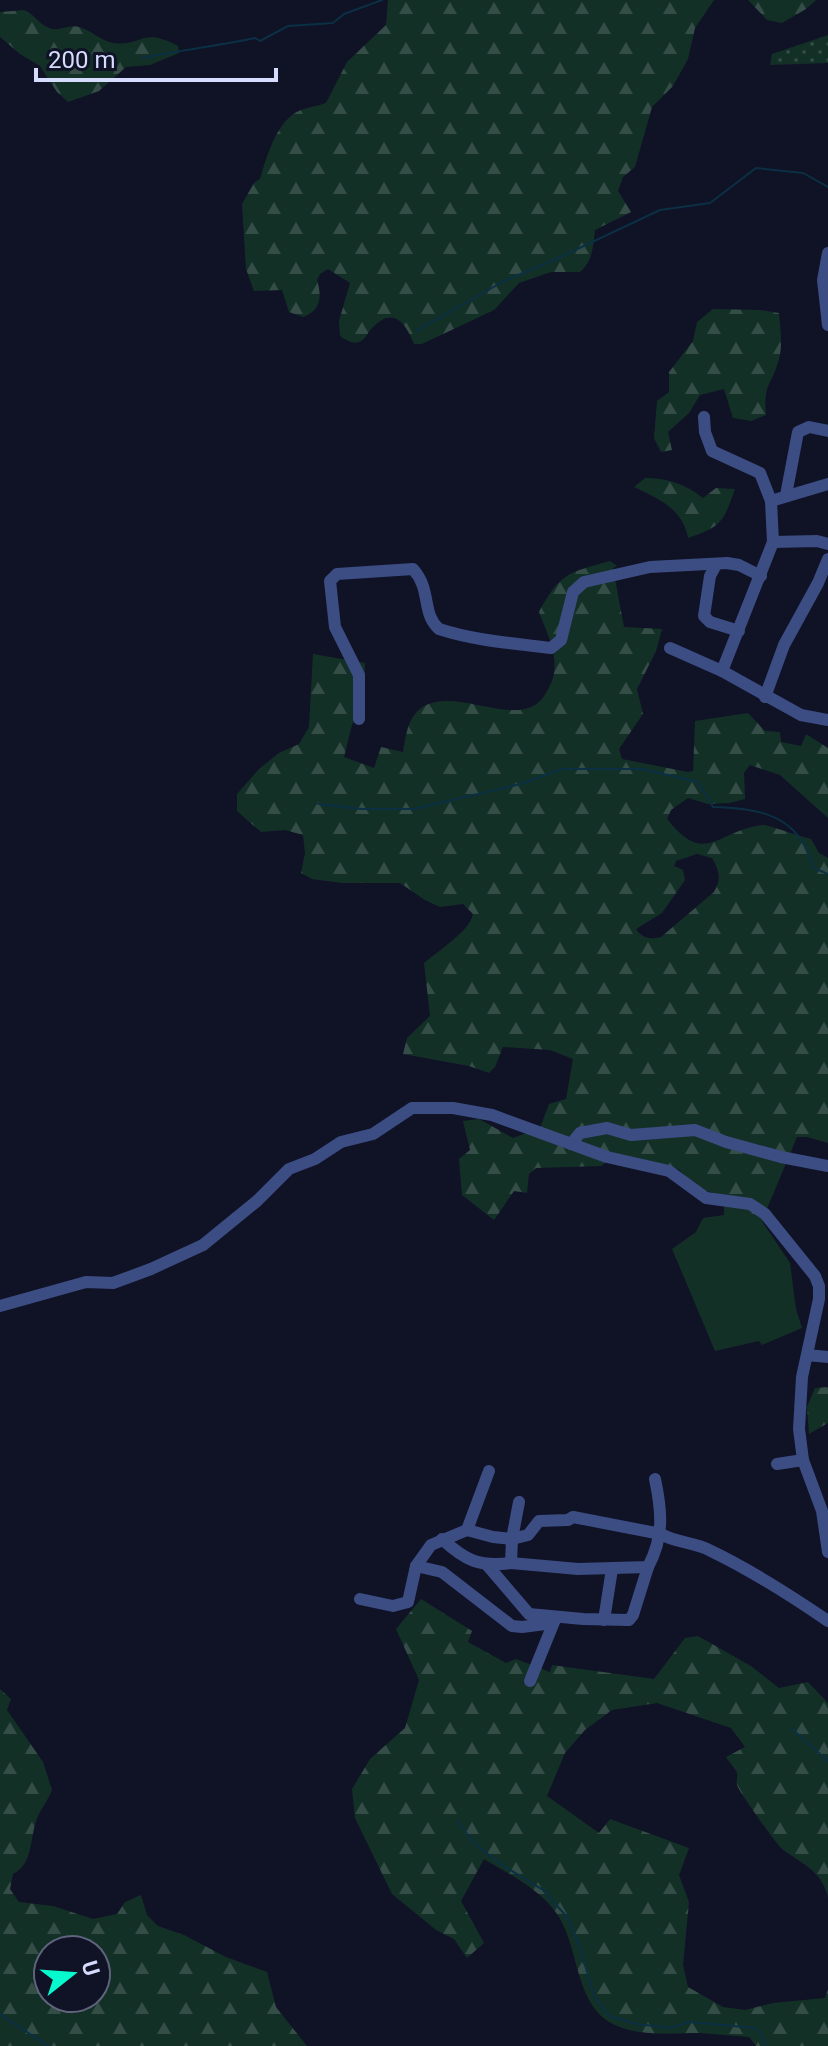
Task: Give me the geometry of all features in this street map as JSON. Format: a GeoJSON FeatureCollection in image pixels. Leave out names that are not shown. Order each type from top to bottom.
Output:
{"type":"FeatureCollection","features":[{"type":"Feature","properties":{"kind":"street"},"geometry":{"type":"LineString","coordinates":[[828,253],[823,280],[828,325]]}},
{"type":"Feature","properties":{"kind":"street"},"geometry":{"type":"LineString","coordinates":[[704,417],[705,432],[712,451],[760,473],[771,501],[773,542],[722,671]]}},
{"type":"Feature","properties":{"kind":"street"},"geometry":{"type":"LineString","coordinates":[[786,495],[798,432],[809,427],[828,431]]}},
{"type":"Feature","properties":{"kind":"street"},"geometry":{"type":"LineString","coordinates":[[771,501],[828,484]]}},
{"type":"Feature","properties":{"kind":"street"},"geometry":{"type":"LineString","coordinates":[[773,542],[828,544]]}},
{"type":"Feature","properties":{"kind":"street"},"geometry":{"type":"LineString","coordinates":[[765,697],[784,645],[828,559]]}},
{"type":"Feature","properties":{"kind":"street"},"geometry":{"type":"LineString","coordinates":[[359,719],[359,675],[332,618],[330,581],[337,574],[413,569],[425,587],[429,616],[439,629],[490,642],[551,648],[561,640],[573,592],[584,582],[650,567],[732,563],[761,576]]}},
{"type":"Feature","properties":{"kind":"street"},"geometry":{"type":"LineString","coordinates":[[716,565],[710,576],[704,616],[710,622],[739,631]]}},
{"type":"Feature","properties":{"kind":"street"},"geometry":{"type":"LineString","coordinates":[[670,648],[722,671],[801,715],[828,720]]}},
{"type":"Feature","properties":{"kind":"street"},"geometry":{"type":"LineString","coordinates":[[0,1306],[86,1282],[113,1283],[203,1245],[257,1201],[289,1169],[315,1159],[341,1142],[373,1134],[412,1108],[453,1108],[480,1112],[627,1163],[669,1171],[706,1198],[750,1204],[765,1214],[795,1249],[819,1286],[799,1398],[803,1460],[822,1511],[828,1552]]}},
{"type":"Feature","properties":{"kind":"street"},"geometry":{"type":"LineString","coordinates":[[571,1144],[580,1133],[607,1128],[631,1135],[695,1130],[781,1157],[828,1166]]}},
{"type":"Feature","properties":{"kind":"street"},"geometry":{"type":"LineString","coordinates":[[807,1355],[828,1357]]}},
{"type":"Feature","properties":{"kind":"street"},"geometry":{"type":"LineString","coordinates":[[777,1464],[803,1460]]}},
{"type":"Feature","properties":{"kind":"street"},"geometry":{"type":"LineString","coordinates":[[467,1530],[489,1471]]}},
{"type":"Feature","properties":{"kind":"street"},"geometry":{"type":"LineString","coordinates":[[416,1566],[442,1572],[512,1626],[555,1620],[629,1620],[661,1534],[662,1510],[655,1479]]}},
{"type":"Feature","properties":{"kind":"street"},"geometry":{"type":"LineString","coordinates":[[511,1563],[519,1502]]}},
{"type":"Feature","properties":{"kind":"street"},"geometry":{"type":"LineString","coordinates":[[360,1599],[393,1606],[408,1602],[416,1566],[425,1551],[442,1539],[467,1530],[512,1539],[528,1535],[539,1521],[573,1517],[661,1534],[706,1548],[807,1604],[827,1619]]}},
{"type":"Feature","properties":{"kind":"street"},"geometry":{"type":"LineString","coordinates":[[442,1539],[473,1562],[488,1566],[511,1563],[578,1569],[648,1567]]}},
{"type":"Feature","properties":{"kind":"street"},"geometry":{"type":"LineString","coordinates":[[488,1566],[529,1614],[555,1620]]}},
{"type":"Feature","properties":{"kind":"street"},"geometry":{"type":"LineString","coordinates":[[604,1620],[612,1569]]}},
{"type":"Feature","properties":{"kind":"street"},"geometry":{"type":"LineString","coordinates":[[530,1681],[555,1620]]}},
{"type":"Feature","properties":{"kind":"green space"},"geometry":{"type":"Polygon","coordinates":[[[388,0],[714,0],[695,28],[688,59],[673,86],[652,107],[635,167],[623,177],[618,191],[631,212],[595,230],[592,253],[584,268],[580,272],[551,272],[519,283],[494,310],[422,344],[414,344],[403,324],[393,318],[380,321],[359,342],[351,342],[340,336],[339,321],[350,283],[328,269],[317,280],[320,297],[317,307],[303,317],[289,312],[282,290],[254,291],[246,269],[242,204],[254,183],[260,179],[274,139],[285,121],[293,115],[326,103],[347,62],[386,25],[388,0]]]}},
{"type":"Feature","properties":{"kind":"green space"},"geometry":{"type":"Polygon","coordinates":[[[748,0],[816,0],[782,23],[767,20],[748,0]]]}},
{"type":"Feature","properties":{"kind":"green space"},"geometry":{"type":"Polygon","coordinates":[[[24,10],[52,29],[79,27],[113,43],[156,38],[178,46],[179,53],[150,65],[126,67],[99,91],[68,102],[57,92],[40,66],[0,37],[0,12],[24,10]]]}},
{"type":"Feature","properties":{"kind":"green space"},"geometry":{"type":"Polygon","coordinates":[[[828,35],[828,63],[770,65],[772,54],[828,35]]]}},
{"type":"Feature","properties":{"kind":"green space"},"geometry":{"type":"Polygon","coordinates":[[[713,309],[779,313],[780,353],[767,390],[766,415],[751,421],[733,418],[724,389],[700,395],[689,413],[668,432],[672,450],[661,452],[654,438],[657,401],[669,392],[669,372],[693,341],[697,322],[713,309]]]}},
{"type":"Feature","properties":{"kind":"green space"},"geometry":{"type":"Polygon","coordinates":[[[645,478],[676,483],[703,498],[716,488],[735,489],[720,521],[688,538],[675,512],[634,487],[645,478]]]}},
{"type":"Feature","properties":{"kind":"green space"},"geometry":{"type":"Polygon","coordinates":[[[610,561],[617,566],[613,568],[624,627],[662,629],[656,651],[637,689],[643,714],[619,749],[622,759],[693,771],[695,721],[748,713],[765,731],[780,732],[781,742],[801,746],[806,734],[828,748],[828,818],[780,775],[750,765],[744,773],[745,799],[708,804],[688,798],[671,810],[667,819],[680,834],[702,844],[763,825],[811,839],[819,853],[828,858],[828,1143],[797,1137],[763,1218],[724,1206],[724,1196],[700,1189],[678,1169],[617,1154],[601,1166],[536,1168],[529,1174],[527,1193],[514,1191],[494,1220],[462,1195],[459,1159],[470,1150],[463,1121],[479,1119],[513,1138],[540,1128],[549,1104],[566,1099],[573,1059],[550,1050],[503,1047],[495,1067],[489,1073],[469,1066],[403,1054],[407,1038],[430,1016],[424,963],[460,934],[473,914],[463,904],[440,907],[400,883],[342,883],[312,879],[301,873],[305,853],[303,835],[285,830],[261,832],[237,811],[237,794],[259,769],[279,753],[299,744],[309,727],[313,654],[365,663],[364,700],[352,725],[344,757],[374,768],[381,747],[403,752],[412,719],[426,705],[441,701],[508,710],[536,704],[546,693],[555,668],[552,646],[539,612],[560,581],[575,572],[610,561]],[[697,854],[676,861],[674,866],[683,870],[685,880],[662,913],[636,929],[638,932],[647,938],[661,937],[714,892],[719,875],[712,858],[697,854]]]}},
{"type":"Feature","properties":{"kind":"green space"},"geometry":{"type":"Polygon","coordinates":[[[724,1206],[763,1218],[762,1221],[790,1263],[796,1309],[802,1328],[762,1345],[759,1341],[715,1351],[672,1249],[696,1232],[703,1218],[724,1215],[724,1206]]]}},
{"type":"Feature","properties":{"kind":"green space"},"geometry":{"type":"Polygon","coordinates":[[[828,1387],[828,1423],[809,1434],[807,1407],[815,1388],[828,1387]]]}},
{"type":"Feature","properties":{"kind":"green space"},"geometry":{"type":"Polygon","coordinates":[[[421,1599],[472,1631],[468,1642],[506,1663],[516,1659],[550,1672],[552,1665],[654,1679],[685,1638],[698,1636],[751,1666],[779,1688],[808,1682],[828,1703],[828,1897],[821,1880],[781,1848],[739,1790],[737,1773],[726,1757],[745,1747],[731,1728],[657,1703],[612,1710],[585,1730],[565,1753],[547,1796],[599,1833],[610,1819],[689,1848],[679,1875],[689,1902],[683,1965],[688,1987],[723,2007],[745,2010],[773,2003],[825,1998],[828,1989],[828,2046],[756,2046],[749,2037],[646,2033],[615,2025],[592,2004],[564,1927],[550,1905],[524,1883],[484,1859],[461,1901],[484,1943],[467,1958],[454,1939],[436,1930],[392,1894],[355,1818],[352,1789],[370,1759],[405,1728],[419,1680],[396,1629],[421,1599]]]}},
{"type":"Feature","properties":{"kind":"green space"},"geometry":{"type":"Polygon","coordinates":[[[0,1689],[11,1699],[7,1710],[43,1762],[52,1790],[36,1821],[27,1858],[13,1874],[10,1889],[19,1902],[53,1906],[93,1919],[117,1914],[125,1902],[141,1895],[147,1915],[158,1926],[267,1972],[276,2007],[307,2046],[0,2046],[0,1689]]]}},
{"type":"Feature","properties":{"kind":"waterway"},"geometry":{"type":"LineString","coordinates":[[143,58],[255,38],[260,41],[288,26],[333,23],[344,14],[382,0]]}},
{"type":"Feature","properties":{"kind":"waterway"},"geometry":{"type":"LineString","coordinates":[[416,331],[506,280],[660,210],[710,203],[756,168],[803,173],[828,187]]}},
{"type":"Feature","properties":{"kind":"waterway"},"geometry":{"type":"LineString","coordinates":[[318,804],[361,809],[413,809],[521,784],[562,769],[642,769],[698,782],[713,807],[752,810],[776,818],[796,834],[814,868],[828,874]]}},
{"type":"Feature","properties":{"kind":"waterway"},"geometry":{"type":"LineString","coordinates":[[791,1728],[828,1761]]}},
{"type":"Feature","properties":{"kind":"waterway"},"geometry":{"type":"LineString","coordinates":[[457,1821],[476,1845],[543,1890],[567,1917],[579,1944],[594,1996],[609,2016],[637,2024],[670,2028],[689,2022],[755,2028],[766,2046]]}},
{"type":"Feature","properties":{"kind":"waterway"},"geometry":{"type":"LineString","coordinates":[[0,2014],[48,2046]]}}]}
